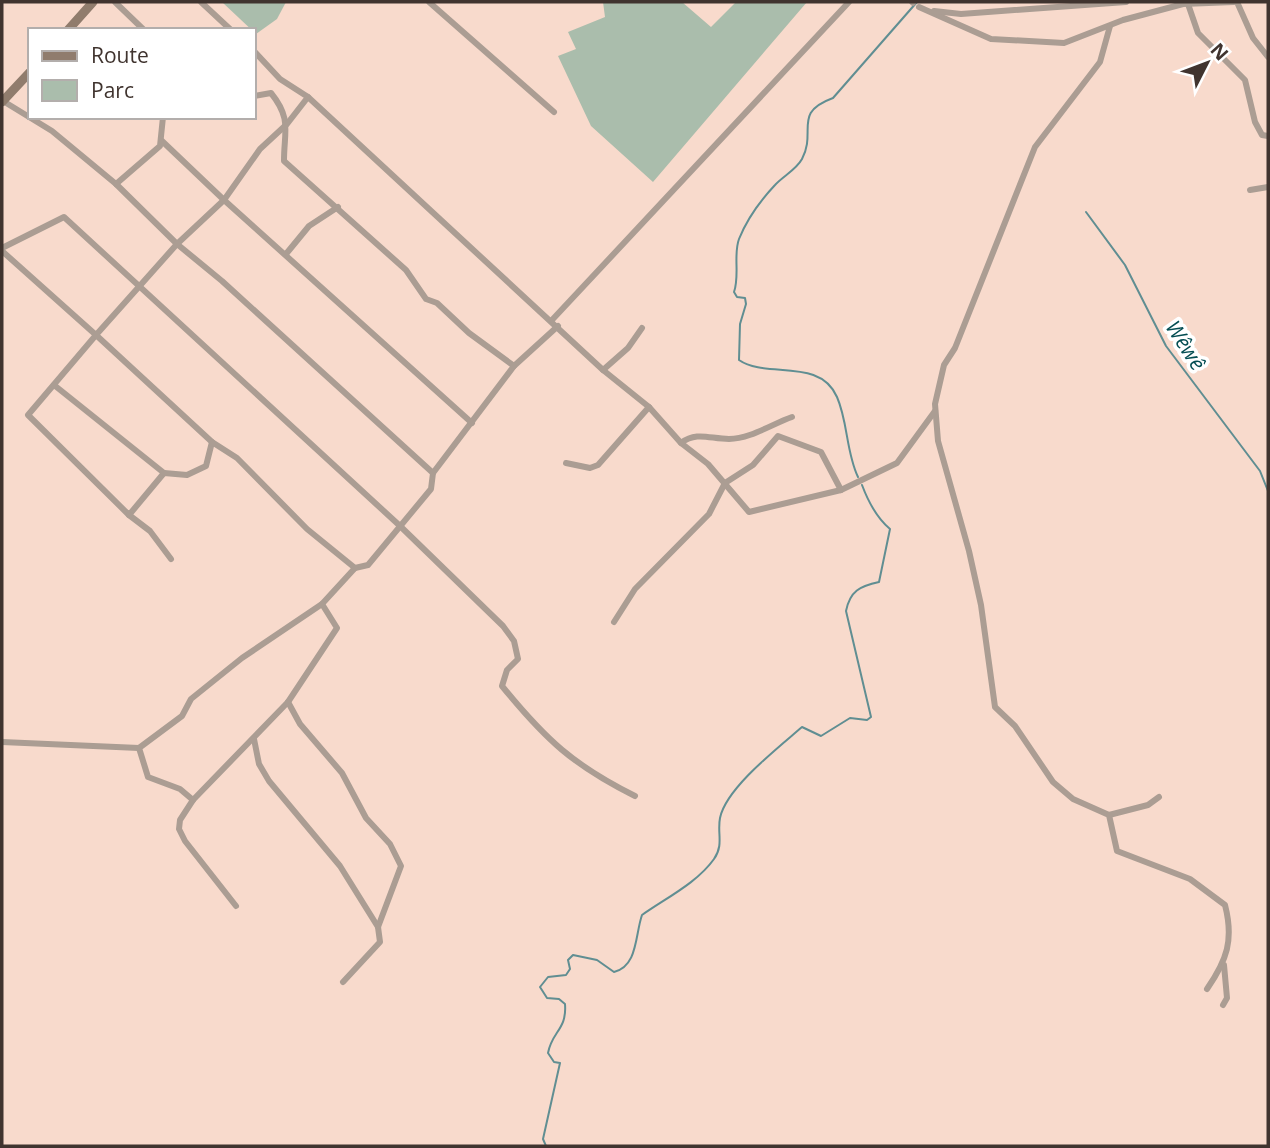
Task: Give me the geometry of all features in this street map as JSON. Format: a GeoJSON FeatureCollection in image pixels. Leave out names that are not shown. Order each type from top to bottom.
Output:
{"type":"FeatureCollection","features":[{"type":"Feature","properties":{"kind":"main road"},"geometry":{"type":"LineString","coordinates":[[70,28],[93,2]]}},
{"type":"Feature","properties":{"kind":"main road"},"geometry":{"type":"LineString","coordinates":[[2,102],[28,74]]}},
{"type":"Feature","properties":{"kind":"street"},"geometry":{"type":"LineString","coordinates":[[116,2],[143,28]]}},
{"type":"Feature","properties":{"kind":"street"},"geometry":{"type":"LineString","coordinates":[[201,2],[229,28]]}},
{"type":"Feature","properties":{"kind":"street"},"geometry":{"type":"LineString","coordinates":[[429,2],[554,112]]}},
{"type":"Feature","properties":{"kind":"street"},"geometry":{"type":"LineString","coordinates":[[552,320],[849,2]]}},
{"type":"Feature","properties":{"kind":"street"},"geometry":{"type":"LineString","coordinates":[[1021,9],[1030,2]]}},
{"type":"Feature","properties":{"kind":"street"},"geometry":{"type":"LineString","coordinates":[[1123,2],[961,14],[919,7],[991,39],[1064,43],[1185,3]]}},
{"type":"Feature","properties":{"kind":"street"},"geometry":{"type":"LineString","coordinates":[[1173,2],[1235,2],[1253,38],[1268,57]]}},
{"type":"Feature","properties":{"kind":"street"},"geometry":{"type":"LineString","coordinates":[[1185,3],[1198,33],[1245,80],[1255,122],[1262,135],[1268,136]]}},
{"type":"Feature","properties":{"kind":"street"},"geometry":{"type":"LineString","coordinates":[[1110,26],[1100,62],[1035,147],[955,348],[944,365],[936,410],[938,441],[981,605],[995,707],[1015,726],[1053,782],[1073,799],[1109,815],[1148,805],[1159,797]]}},
{"type":"Feature","properties":{"kind":"street"},"geometry":{"type":"LineString","coordinates":[[256,53],[280,79],[308,97],[603,370],[649,407],[681,443],[708,464],[749,512],[841,490],[897,463],[936,410]]}},
{"type":"Feature","properties":{"kind":"street"},"geometry":{"type":"LineString","coordinates":[[256,96],[271,93],[279,104],[287,124],[284,161],[316,192],[338,207],[374,245],[406,270],[426,299],[437,303],[469,333],[514,366]]}},
{"type":"Feature","properties":{"kind":"street"},"geometry":{"type":"LineString","coordinates":[[171,559],[150,531],[129,515],[28,415],[177,244],[224,200],[260,149],[287,124],[308,97]]}},
{"type":"Feature","properties":{"kind":"street"},"geometry":{"type":"LineString","coordinates":[[2,102],[28,117]]}},
{"type":"Feature","properties":{"kind":"street"},"geometry":{"type":"LineString","coordinates":[[31,119],[52,131],[116,184],[177,244],[222,281],[433,473]]}},
{"type":"Feature","properties":{"kind":"street"},"geometry":{"type":"LineString","coordinates":[[116,184],[162,141],[163,119]]}},
{"type":"Feature","properties":{"kind":"street"},"geometry":{"type":"LineString","coordinates":[[162,141],[472,423]]}},
{"type":"Feature","properties":{"kind":"street"},"geometry":{"type":"LineString","coordinates":[[1250,190],[1268,187]]}},
{"type":"Feature","properties":{"kind":"street"},"geometry":{"type":"LineString","coordinates":[[286,254],[309,226],[338,207]]}},
{"type":"Feature","properties":{"kind":"street"},"geometry":{"type":"LineString","coordinates":[[355,568],[307,529],[237,458],[212,442],[2,250],[64,217],[399,525],[503,626],[514,641],[518,659],[507,670],[502,686],[542,735],[574,762],[635,796]]}},
{"type":"Feature","properties":{"kind":"street"},"geometry":{"type":"LineString","coordinates":[[2,742],[139,748],[182,716],[191,699],[232,666],[322,604],[355,568],[368,565],[431,489],[433,473],[514,366],[558,326]]}},
{"type":"Feature","properties":{"kind":"street"},"geometry":{"type":"LineString","coordinates":[[603,370],[628,348],[642,328]]}},
{"type":"Feature","properties":{"kind":"street"},"geometry":{"type":"LineString","coordinates":[[54,385],[164,473],[187,475],[206,466],[212,442]]}},
{"type":"Feature","properties":{"kind":"street"},"geometry":{"type":"LineString","coordinates":[[566,464],[590,468],[598,465],[649,407]]}},
{"type":"Feature","properties":{"kind":"street"},"geometry":{"type":"LineString","coordinates":[[681,443],[697,435],[729,439],[751,435],[792,417]]}},
{"type":"Feature","properties":{"kind":"street"},"geometry":{"type":"LineString","coordinates":[[614,622],[635,589],[709,514],[725,483],[753,465],[778,436],[821,452],[841,490]]}},
{"type":"Feature","properties":{"kind":"street"},"geometry":{"type":"LineString","coordinates":[[129,515],[164,473]]}},
{"type":"Feature","properties":{"kind":"street"},"geometry":{"type":"LineString","coordinates":[[236,906],[179,830],[180,820],[193,800],[288,702],[337,628],[322,604]]}},
{"type":"Feature","properties":{"kind":"street"},"geometry":{"type":"LineString","coordinates":[[288,702],[300,724],[342,773],[366,818],[390,844],[401,866],[378,927]]}},
{"type":"Feature","properties":{"kind":"street"},"geometry":{"type":"LineString","coordinates":[[254,739],[259,764],[268,781],[340,866],[378,927],[380,942],[343,982]]}},
{"type":"Feature","properties":{"kind":"street"},"geometry":{"type":"LineString","coordinates":[[139,748],[148,776],[180,789],[193,800]]}},
{"type":"Feature","properties":{"kind":"street"},"geometry":{"type":"LineString","coordinates":[[1109,815],[1117,851],[1190,879],[1226,905],[1231,928],[1224,965],[1227,998],[1223,1005]]}},
{"type":"Feature","properties":{"kind":"street"},"geometry":{"type":"LineString","coordinates":[[1208,989],[1224,965]]}},
{"type":"Feature","properties":{"kind":"green space"},"geometry":{"type":"Polygon","coordinates":[[[222,2],[286,2],[277,19],[256,34],[256,28],[250,28],[222,2]]]}},
{"type":"Feature","properties":{"kind":"green space"},"geometry":{"type":"Polygon","coordinates":[[[603,2],[682,2],[711,27],[736,2],[807,2],[653,182],[591,126],[558,56],[576,49],[568,32],[605,17],[603,2]]]}},
{"type":"Feature","properties":{"kind":"waterway"},"geometry":{"type":"LineString","coordinates":[[858,477],[841,407],[829,385],[806,373],[763,368],[739,360],[740,324],[746,304],[745,298],[737,297],[734,292],[737,245],[759,204],[802,159],[806,149],[809,117],[813,110],[833,98],[917,2]]}},
{"type":"Feature","properties":{"kind":"waterway","name":"Wêwê"},"geometry":{"type":"LineString","coordinates":[[1086,212],[1125,265],[1166,346],[1260,471],[1268,491]]}},
{"type":"Feature","properties":{"kind":"waterway"},"geometry":{"type":"LineString","coordinates":[[546,1146],[543,1139],[560,1063],[554,1062],[548,1053],[564,1020],[565,1004],[559,999],[547,998],[540,987],[548,977],[566,975],[570,969],[568,960],[573,955],[597,960],[614,972],[622,969],[632,957],[642,915],[690,883],[714,859],[720,844],[719,823],[724,806],[743,781],[802,727],[821,736],[850,718],[867,720],[871,717],[846,611],[857,590],[879,582],[890,529],[881,520],[862,485]]}}]}
